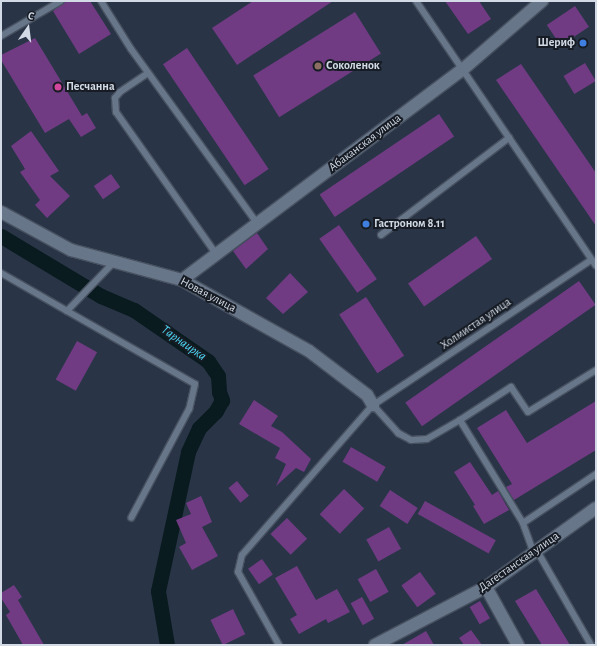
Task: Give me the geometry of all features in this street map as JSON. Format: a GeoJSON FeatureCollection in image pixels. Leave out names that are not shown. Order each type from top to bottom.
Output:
{"type":"FeatureCollection","features":[{"type":"Feature","properties":{"kind":"street","name":"Абаканская улица"},"geometry":{"type":"LineString","coordinates":[[182,280],[462,70],[542,1]]}},
{"type":"Feature","properties":{"kind":"street","name":"Новая улица"},"geometry":{"type":"LineString","coordinates":[[1,212],[71,250],[182,280],[309,351],[367,395],[373,405]]}},
{"type":"Feature","properties":{"kind":"street","name":"Дагестанская улица"},"geometry":{"type":"LineString","coordinates":[[375,645],[486,587],[535,550],[596,508]]}},
{"type":"Feature","properties":{"kind":"street"},"geometry":{"type":"LineString","coordinates":[[486,587],[518,645]]}},
{"type":"Feature","properties":{"kind":"lane"},"geometry":{"type":"LineString","coordinates":[[1,36],[61,1]]}},
{"type":"Feature","properties":{"kind":"lane"},"geometry":{"type":"LineString","coordinates":[[102,1],[148,73],[257,223]]}},
{"type":"Feature","properties":{"kind":"lane"},"geometry":{"type":"LineString","coordinates":[[416,1],[596,266]]}},
{"type":"Feature","properties":{"kind":"lane"},"geometry":{"type":"LineString","coordinates":[[148,73],[120,92],[115,98],[116,112],[216,254]]}},
{"type":"Feature","properties":{"kind":"lane"},"geometry":{"type":"LineString","coordinates":[[381,236],[508,138]]}},
{"type":"Feature","properties":{"kind":"lane","name":"Холмистая улица"},"geometry":{"type":"LineString","coordinates":[[279,645],[238,572],[242,555],[373,405],[591,260]]}},
{"type":"Feature","properties":{"kind":"lane"},"geometry":{"type":"LineString","coordinates":[[67,311],[114,262]]}},
{"type":"Feature","properties":{"kind":"lane"},"geometry":{"type":"LineString","coordinates":[[1,273],[195,384],[189,409],[131,518]]}},
{"type":"Feature","properties":{"kind":"lane"},"geometry":{"type":"LineString","coordinates":[[373,405],[398,433],[411,440],[427,439],[460,420],[511,387],[528,412],[596,370]]}},
{"type":"Feature","properties":{"kind":"lane"},"geometry":{"type":"LineString","coordinates":[[460,420],[523,523],[535,550],[591,645]]}},
{"type":"Feature","properties":{"kind":"lane"},"geometry":{"type":"LineString","coordinates":[[523,523],[596,474]]}},
{"type":"Feature","properties":{"kind":"building"},"geometry":{"type":"Polygon","coordinates":[[[65,1],[90,1],[111,34],[79,54],[53,11],[65,1]]]}},
{"type":"Feature","properties":{"kind":"building"},"geometry":{"type":"Polygon","coordinates":[[[253,1],[333,1],[237,65],[212,28],[253,1]]]}},
{"type":"Feature","properties":{"kind":"building"},"geometry":{"type":"Polygon","coordinates":[[[445,1],[479,1],[491,19],[468,34],[445,1]]]}},
{"type":"Feature","properties":{"kind":"building"},"geometry":{"type":"Polygon","coordinates":[[[575,6],[589,27],[561,46],[547,25],[575,6]]]}},
{"type":"Feature","properties":{"kind":"building","name":"Соколенок"},"geometry":{"type":"Polygon","coordinates":[[[355,12],[381,54],[279,117],[253,76],[355,12]]]}},
{"type":"Feature","properties":{"kind":"building"},"geometry":{"type":"Polygon","coordinates":[[[35,38],[82,116],[87,113],[96,128],[81,137],[69,119],[45,133],[1,60],[1,55],[35,38]]]}},
{"type":"Feature","properties":{"kind":"building"},"geometry":{"type":"Polygon","coordinates":[[[187,48],[269,169],[245,185],[163,64],[187,48]]]}},
{"type":"Feature","properties":{"kind":"building"},"geometry":{"type":"Polygon","coordinates":[[[585,63],[596,81],[574,94],[564,76],[585,63]]]}},
{"type":"Feature","properties":{"kind":"building"},"geometry":{"type":"Polygon","coordinates":[[[521,64],[596,173],[596,226],[496,80],[521,64]]]}},
{"type":"Feature","properties":{"kind":"building"},"geometry":{"type":"Polygon","coordinates":[[[439,114],[454,136],[335,217],[320,195],[439,114]]]}},
{"type":"Feature","properties":{"kind":"building"},"geometry":{"type":"Polygon","coordinates":[[[31,131],[59,171],[50,176],[70,196],[47,218],[35,205],[40,200],[20,172],[25,169],[11,146],[31,131]]]}},
{"type":"Feature","properties":{"kind":"building"},"geometry":{"type":"Polygon","coordinates":[[[111,174],[120,187],[103,199],[94,186],[111,174]]]}},
{"type":"Feature","properties":{"kind":"building"},"geometry":{"type":"Polygon","coordinates":[[[339,225],[377,279],[357,293],[319,239],[339,225]]]}},
{"type":"Feature","properties":{"kind":"building"},"geometry":{"type":"Polygon","coordinates":[[[257,233],[268,249],[246,269],[233,251],[257,233]]]}},
{"type":"Feature","properties":{"kind":"building"},"geometry":{"type":"Polygon","coordinates":[[[476,236],[492,259],[424,307],[408,284],[476,236]]]}},
{"type":"Feature","properties":{"kind":"building"},"geometry":{"type":"Polygon","coordinates":[[[290,273],[308,292],[283,314],[266,298],[290,273]]]}},
{"type":"Feature","properties":{"kind":"building"},"geometry":{"type":"Polygon","coordinates":[[[579,281],[596,305],[422,426],[405,403],[579,281]]]}},
{"type":"Feature","properties":{"kind":"building"},"geometry":{"type":"Polygon","coordinates":[[[366,297],[404,356],[377,373],[339,314],[366,297]]]}},
{"type":"Feature","properties":{"kind":"building"},"geometry":{"type":"Polygon","coordinates":[[[77,341],[97,352],[76,391],[56,379],[77,341]]]}},
{"type":"Feature","properties":{"kind":"building"},"geometry":{"type":"Polygon","coordinates":[[[254,400],[278,416],[271,426],[282,432],[311,459],[304,472],[296,468],[276,486],[286,464],[275,458],[280,448],[239,424],[254,400]]]}},
{"type":"Feature","properties":{"kind":"building"},"geometry":{"type":"Polygon","coordinates":[[[596,401],[596,450],[514,500],[506,487],[512,484],[477,428],[506,410],[527,443],[596,401]]]}},
{"type":"Feature","properties":{"kind":"building"},"geometry":{"type":"Polygon","coordinates":[[[351,447],[386,467],[377,482],[342,462],[351,447]]]}},
{"type":"Feature","properties":{"kind":"building"},"geometry":{"type":"Polygon","coordinates":[[[470,462],[492,495],[498,491],[509,510],[484,524],[473,506],[475,505],[454,472],[470,462]]]}},
{"type":"Feature","properties":{"kind":"building"},"geometry":{"type":"Polygon","coordinates":[[[237,481],[249,496],[240,503],[228,488],[237,481]]]}},
{"type":"Feature","properties":{"kind":"building"},"geometry":{"type":"Polygon","coordinates":[[[344,489],[364,508],[340,534],[320,514],[344,489]]]}},
{"type":"Feature","properties":{"kind":"building"},"geometry":{"type":"Polygon","coordinates":[[[390,490],[418,508],[407,524],[380,506],[390,490]]]}},
{"type":"Feature","properties":{"kind":"building"},"geometry":{"type":"Polygon","coordinates":[[[201,496],[212,522],[202,527],[218,556],[192,570],[179,547],[186,543],[176,520],[191,514],[186,503],[201,496]]]}},
{"type":"Feature","properties":{"kind":"building"},"geometry":{"type":"Polygon","coordinates":[[[425,501],[496,540],[489,553],[418,514],[425,501]]]}},
{"type":"Feature","properties":{"kind":"building"},"geometry":{"type":"Polygon","coordinates":[[[287,518],[307,539],[291,555],[270,534],[287,518]]]}},
{"type":"Feature","properties":{"kind":"building"},"geometry":{"type":"Polygon","coordinates":[[[389,527],[401,549],[378,561],[366,540],[389,527]]]}},
{"type":"Feature","properties":{"kind":"building"},"geometry":{"type":"Polygon","coordinates":[[[262,559],[273,575],[259,584],[248,569],[262,559]]]}},
{"type":"Feature","properties":{"kind":"building"},"geometry":{"type":"Polygon","coordinates":[[[297,566],[316,600],[337,589],[350,612],[328,623],[326,619],[299,634],[290,619],[297,615],[275,578],[297,566]]]}},
{"type":"Feature","properties":{"kind":"building"},"geometry":{"type":"Polygon","coordinates":[[[376,569],[389,592],[370,602],[358,579],[376,569]]]}},
{"type":"Feature","properties":{"kind":"building"},"geometry":{"type":"Polygon","coordinates":[[[420,572],[436,594],[417,607],[401,586],[420,572]]]}},
{"type":"Feature","properties":{"kind":"building"},"geometry":{"type":"Polygon","coordinates":[[[14,585],[22,597],[18,600],[44,645],[23,645],[6,615],[10,612],[1,598],[1,593],[14,585]]]}},
{"type":"Feature","properties":{"kind":"building"},"geometry":{"type":"Polygon","coordinates":[[[536,589],[570,645],[542,645],[515,601],[536,589]]]}},
{"type":"Feature","properties":{"kind":"building"},"geometry":{"type":"Polygon","coordinates":[[[362,597],[374,619],[363,625],[351,603],[362,597]]]}},
{"type":"Feature","properties":{"kind":"building"},"geometry":{"type":"Polygon","coordinates":[[[480,601],[490,618],[480,624],[470,607],[480,601]]]}},
{"type":"Feature","properties":{"kind":"building"},"geometry":{"type":"Polygon","coordinates":[[[233,609],[245,634],[223,645],[211,620],[233,609]]]}},
{"type":"Feature","properties":{"kind":"building"},"geometry":{"type":"Polygon","coordinates":[[[471,630],[482,645],[464,645],[459,638],[471,630]]]}},
{"type":"Feature","properties":{"kind":"building"},"geometry":{"type":"Polygon","coordinates":[[[426,631],[434,645],[402,645],[426,631]]]}},
{"type":"Feature","properties":{"kind":"waterway","name":"Тарнаирка"},"geometry":{"type":"LineString","coordinates":[[1,236],[101,296],[134,310],[208,361],[218,376],[219,392],[222,400],[216,411],[199,428],[188,452],[158,591],[167,645]]}},
{"type":"Feature","properties":{"kind":"place","name":"Шериф"},"geometry":{"type":"Point","coordinates":[583,43]}},
{"type":"Feature","properties":{"kind":"place","name":"Соколенок"},"geometry":{"type":"Point","coordinates":[318,66]}},
{"type":"Feature","properties":{"kind":"place","name":"Песчанна"},"geometry":{"type":"Point","coordinates":[58,87]}},
{"type":"Feature","properties":{"kind":"place","name":"Гастроном 8.11"},"geometry":{"type":"Point","coordinates":[366,224]}}]}
